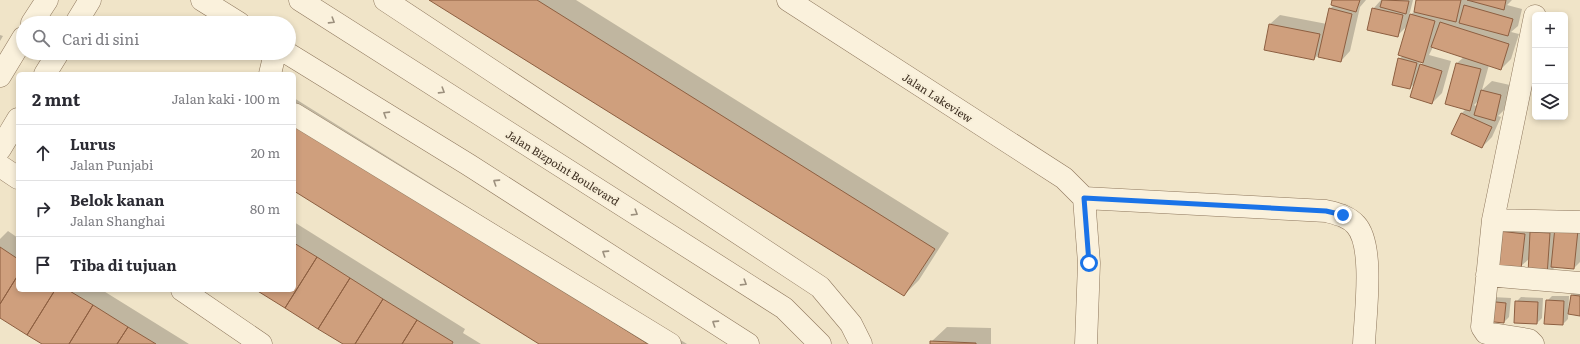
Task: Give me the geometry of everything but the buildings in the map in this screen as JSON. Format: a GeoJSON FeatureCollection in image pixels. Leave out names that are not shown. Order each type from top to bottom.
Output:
{"type":"FeatureCollection","features":[{"type":"Feature","properties":{"kind":"street"},"geometry":{"type":"LineString","coordinates":[[37,16],[47,0]]}},
{"type":"Feature","properties":{"kind":"street"},"geometry":{"type":"LineString","coordinates":[[80,16],[90,0]]}},
{"type":"Feature","properties":{"kind":"street"},"geometry":{"type":"LineString","coordinates":[[202,0],[228,16]]}},
{"type":"Feature","properties":{"kind":"street","name":"Jalan Bizpoint Boulevard"},"geometry":{"type":"LineString","coordinates":[[301,0],[784,308],[820,344]]}},
{"type":"Feature","properties":{"kind":"street"},"geometry":{"type":"LineString","coordinates":[[386,0],[820,287],[850,324],[861,344]]}},
{"type":"Feature","properties":{"kind":"street","name":"Jalan Lakeview"},"geometry":{"type":"LineString","coordinates":[[788,0],[1064,178],[1084,198]]}},
{"type":"Feature","properties":{"kind":"street"},"geometry":{"type":"LineString","coordinates":[[1536,12],[1540,0]]}},
{"type":"Feature","properties":{"kind":"street"},"geometry":{"type":"LineString","coordinates":[[1532,31],[1493,220],[1482,327],[1486,333],[1529,340],[1533,344]]}},
{"type":"Feature","properties":{"kind":"street"},"geometry":{"type":"LineString","coordinates":[[0,76],[16,50]]}},
{"type":"Feature","properties":{"kind":"street"},"geometry":{"type":"LineString","coordinates":[[296,59],[469,165],[748,344]]}},
{"type":"Feature","properties":{"kind":"street"},"geometry":{"type":"LineString","coordinates":[[46,72],[54,60]]}},
{"type":"Feature","properties":{"kind":"street"},"geometry":{"type":"LineString","coordinates":[[270,72],[273,60]]}},
{"type":"Feature","properties":{"kind":"street"},"geometry":{"type":"LineString","coordinates":[[296,115],[670,344]]}},
{"type":"Feature","properties":{"kind":"street"},"geometry":{"type":"LineString","coordinates":[[0,149],[16,122]]}},
{"type":"Feature","properties":{"kind":"street"},"geometry":{"type":"LineString","coordinates":[[0,166],[16,177]]}},
{"type":"Feature","properties":{"kind":"street"},"geometry":{"type":"LineString","coordinates":[[1086,344],[1089,263],[1084,198],[1326,211],[1343,215],[1356,225],[1363,236],[1367,254],[1364,344]]}},
{"type":"Feature","properties":{"kind":"street"},"geometry":{"type":"LineString","coordinates":[[1493,220],[1580,222]]}},
{"type":"Feature","properties":{"kind":"street"},"geometry":{"type":"LineString","coordinates":[[1487,275],[1580,282]]}},
{"type":"Feature","properties":{"kind":"street"},"geometry":{"type":"LineString","coordinates":[[185,292],[261,344]]}},
{"type":"Feature","properties":{"kind":"route"},"geometry":{"type":"LineString","coordinates":[[1089,263],[1084,198],[1326,211],[1343,215]]}}]}
